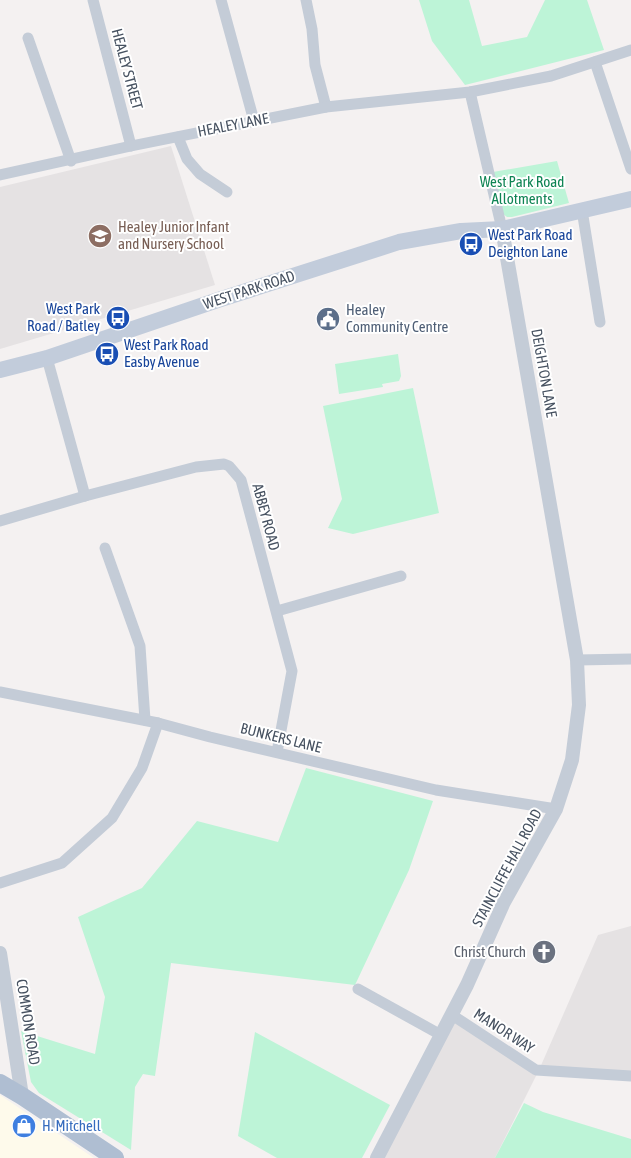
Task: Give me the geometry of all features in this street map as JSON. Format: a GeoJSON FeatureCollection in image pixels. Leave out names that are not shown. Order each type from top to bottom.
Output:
{"type":"FeatureCollection","features":[{"type":"Feature","properties":{"kind":"main road"},"geometry":{"type":"LineString","coordinates":[[502,230],[631,199]]}},
{"type":"Feature","properties":{"kind":"main road","name":"WEST PARK ROAD"},"geometry":{"type":"LineString","coordinates":[[0,370],[46,358],[399,242],[461,231],[502,230]]}},
{"type":"Feature","properties":{"kind":"main road"},"geometry":{"type":"LineString","coordinates":[[0,1083],[115,1158]]}},
{"type":"Feature","properties":{"kind":"street","name":"HEALEY STREET"},"geometry":{"type":"LineString","coordinates":[[93,0],[131,146]]}},
{"type":"Feature","properties":{"kind":"street"},"geometry":{"type":"LineString","coordinates":[[221,0],[254,121]]}},
{"type":"Feature","properties":{"kind":"street"},"geometry":{"type":"LineString","coordinates":[[306,0],[312,29],[315,65],[326,107]]}},
{"type":"Feature","properties":{"kind":"street"},"geometry":{"type":"LineString","coordinates":[[28,38],[71,161]]}},
{"type":"Feature","properties":{"kind":"street","name":"HEALEY LANE"},"geometry":{"type":"LineString","coordinates":[[0,175],[71,161],[131,146],[326,107],[470,92],[551,76],[631,50]]}},
{"type":"Feature","properties":{"kind":"street"},"geometry":{"type":"LineString","coordinates":[[595,62],[631,169]]}},
{"type":"Feature","properties":{"kind":"street","name":"DEIGHTON LANE"},"geometry":{"type":"LineString","coordinates":[[470,92],[502,230],[577,660]]}},
{"type":"Feature","properties":{"kind":"street"},"geometry":{"type":"LineString","coordinates":[[178,137],[187,159],[200,174],[227,192]]}},
{"type":"Feature","properties":{"kind":"street"},"geometry":{"type":"LineString","coordinates":[[582,210],[600,322]]}},
{"type":"Feature","properties":{"kind":"street"},"geometry":{"type":"LineString","coordinates":[[46,358],[84,496]]}},
{"type":"Feature","properties":{"kind":"street","name":"ABBEY ROAD"},"geometry":{"type":"LineString","coordinates":[[0,521],[84,496],[196,467],[224,464],[229,466],[241,480],[292,671],[277,752]]}},
{"type":"Feature","properties":{"kind":"street"},"geometry":{"type":"LineString","coordinates":[[105,548],[140,646],[146,720]]}},
{"type":"Feature","properties":{"kind":"street"},"geometry":{"type":"LineString","coordinates":[[277,611],[401,576]]}},
{"type":"Feature","properties":{"kind":"street"},"geometry":{"type":"LineString","coordinates":[[577,660],[630,658]]}},
{"type":"Feature","properties":{"kind":"street","name":"STAINCLIFFE HALL ROAD"},"geometry":{"type":"LineString","coordinates":[[377,1158],[467,985],[504,902],[556,809],[572,760],[579,704],[577,660]]}},
{"type":"Feature","properties":{"kind":"street","name":"BUNKERS LANE"},"geometry":{"type":"LineString","coordinates":[[0,692],[146,720],[210,737],[436,790],[556,809]]}},
{"type":"Feature","properties":{"kind":"street"},"geometry":{"type":"LineString","coordinates":[[0,883],[62,863],[112,818],[142,768],[158,723]]}},
{"type":"Feature","properties":{"kind":"street","name":"COMMON ROAD"},"geometry":{"type":"LineString","coordinates":[[0,953],[22,1096]]}},
{"type":"Feature","properties":{"kind":"street"},"geometry":{"type":"LineString","coordinates":[[358,989],[441,1035]]}},
{"type":"Feature","properties":{"kind":"street","name":"MANOR WAY"},"geometry":{"type":"LineString","coordinates":[[452,1015],[536,1070],[631,1076]]}},
{"type":"Feature","properties":{"kind":"shaded area","name":"Healey Junior Infant and Nursery School"},"geometry":{"type":"Polygon","coordinates":[[[171,146],[215,285],[0,349],[0,187],[171,146]]]}},
{"type":"Feature","properties":{"kind":"shaded area"},"geometry":{"type":"Polygon","coordinates":[[[631,926],[631,1076],[539,1070],[598,935],[631,926]]]}},
{"type":"Feature","properties":{"kind":"shaded area"},"geometry":{"type":"Polygon","coordinates":[[[452,1015],[539,1070],[495,1158],[377,1158],[452,1015]]]}},
{"type":"Feature","properties":{"kind":"shaded area","name":"H. Mitchell"},"geometry":{"type":"Polygon","coordinates":[[[0,1095],[94,1158],[0,1158],[0,1095]]]}},
{"type":"Feature","properties":{"kind":"green space"},"geometry":{"type":"Polygon","coordinates":[[[419,0],[469,0],[482,46],[527,37],[545,0],[587,0],[604,50],[465,85],[432,41],[419,0]]]}},
{"type":"Feature","properties":{"kind":"green space","name":"West Park Road Allotments"},"geometry":{"type":"Polygon","coordinates":[[[557,161],[569,203],[512,217],[507,217],[502,213],[493,172],[557,161]]]}},
{"type":"Feature","properties":{"kind":"green space"},"geometry":{"type":"Polygon","coordinates":[[[398,354],[401,376],[399,381],[382,384],[383,387],[339,394],[335,364],[398,354]]]}},
{"type":"Feature","properties":{"kind":"green space"},"geometry":{"type":"Polygon","coordinates":[[[413,388],[439,513],[353,534],[328,528],[342,499],[323,406],[413,388]]]}},
{"type":"Feature","properties":{"kind":"green space"},"geometry":{"type":"Polygon","coordinates":[[[306,768],[433,801],[409,870],[355,985],[171,963],[155,1076],[143,1074],[135,1087],[131,1150],[39,1093],[31,1082],[21,1031],[95,1054],[105,997],[78,917],[142,888],[197,821],[278,842],[306,768]]]}},
{"type":"Feature","properties":{"kind":"green space"},"geometry":{"type":"Polygon","coordinates":[[[255,1032],[390,1105],[362,1158],[277,1158],[238,1136],[255,1032]]]}},
{"type":"Feature","properties":{"kind":"green space"},"geometry":{"type":"Polygon","coordinates":[[[524,1103],[543,1112],[631,1139],[631,1158],[495,1158],[524,1103]]]}},
{"type":"Feature","properties":{"kind":"place","name":"Healey Junior Infant and Nursery School"},"geometry":{"type":"Point","coordinates":[100,236]}},
{"type":"Feature","properties":{"kind":"place","name":"West Park Road Deighton Lane"},"geometry":{"type":"Point","coordinates":[471,244]}},
{"type":"Feature","properties":{"kind":"place","name":"West Park Road / Batley"},"geometry":{"type":"Point","coordinates":[118,318]}},
{"type":"Feature","properties":{"kind":"place","name":"Healey Community Centre"},"geometry":{"type":"Point","coordinates":[328,319]}},
{"type":"Feature","properties":{"kind":"place","name":"West Park Road Easby Avenue"},"geometry":{"type":"Point","coordinates":[107,354]}},
{"type":"Feature","properties":{"kind":"place","name":"Christ Church"},"geometry":{"type":"Point","coordinates":[544,952]}},
{"type":"Feature","properties":{"kind":"place","name":"H. Mitchell"},"geometry":{"type":"Point","coordinates":[24,1126]}}]}
